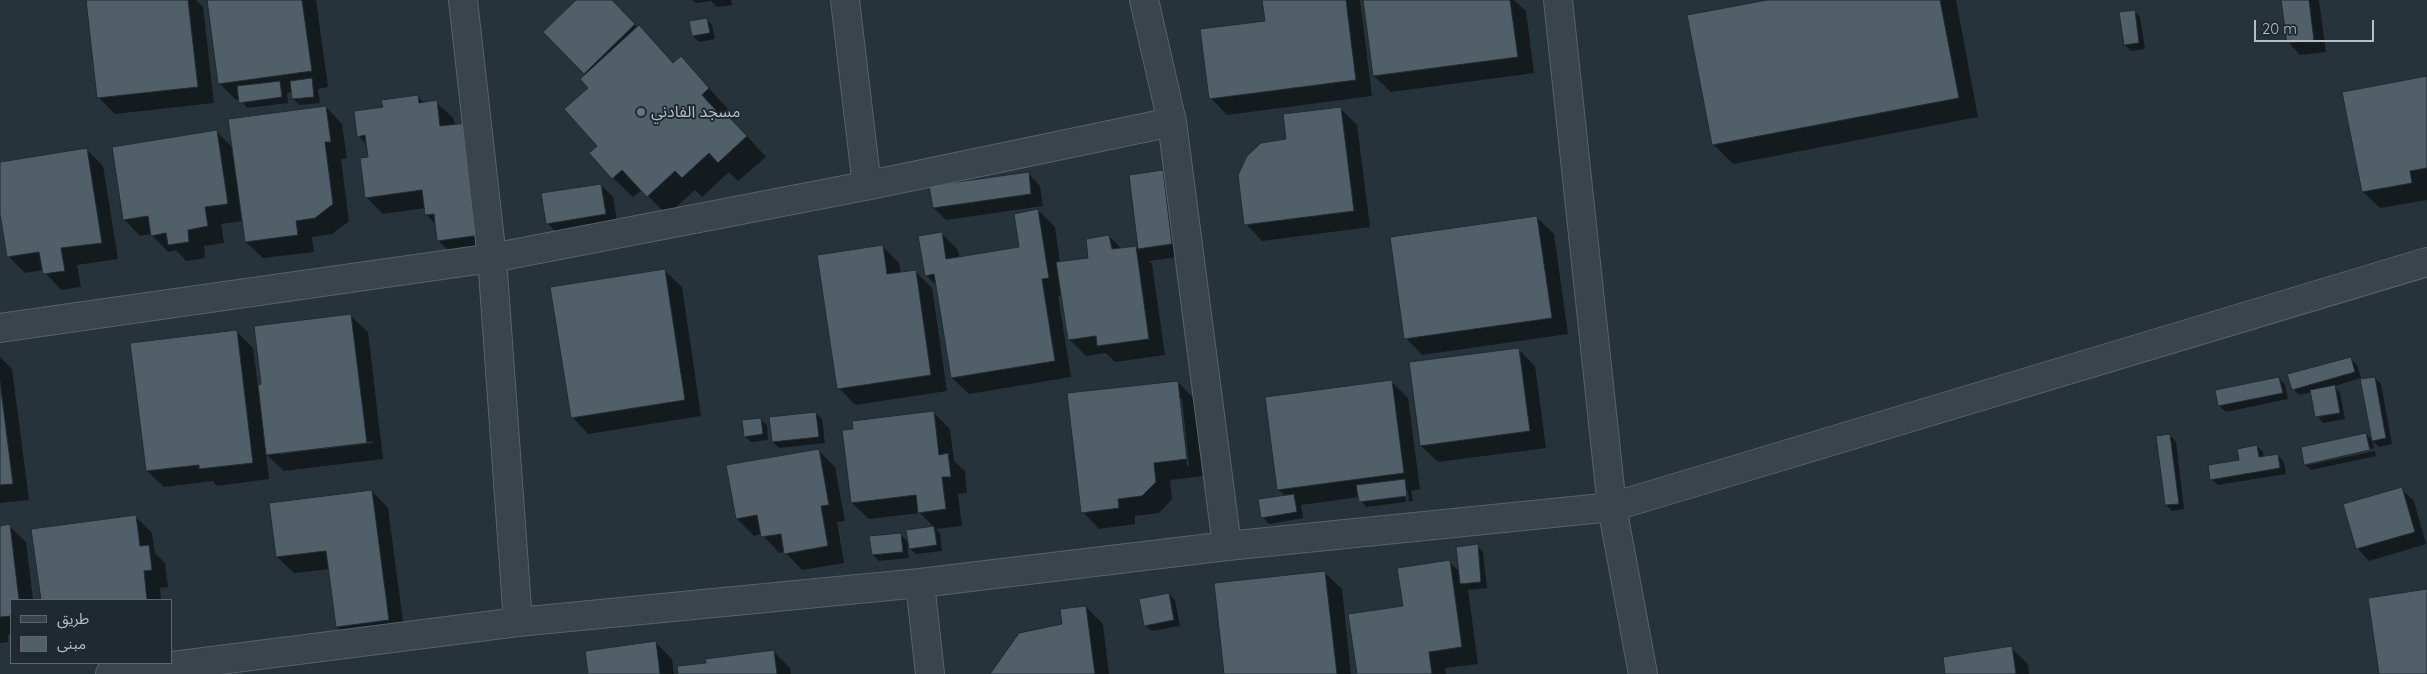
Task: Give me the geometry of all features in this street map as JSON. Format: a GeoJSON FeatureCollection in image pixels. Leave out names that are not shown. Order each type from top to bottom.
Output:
{"type":"FeatureCollection","features":[{"type":"Feature","properties":{"kind":"street"},"geometry":{"type":"LineString","coordinates":[[463,0],[492,258],[518,622]]}},
{"type":"Feature","properties":{"kind":"street"},"geometry":{"type":"LineString","coordinates":[[845,0],[866,178],[870,185]]}},
{"type":"Feature","properties":{"kind":"street"},"geometry":{"type":"LineString","coordinates":[[1144,0],[1172,122],[1226,546]]}},
{"type":"Feature","properties":{"kind":"street"},"geometry":{"type":"LineString","coordinates":[[1558,0],[1612,507],[1643,674]]}},
{"type":"Feature","properties":{"kind":"street"},"geometry":{"type":"LineString","coordinates":[[0,328],[492,258],[870,185],[1172,122]]}},
{"type":"Feature","properties":{"kind":"street"},"geometry":{"type":"LineString","coordinates":[[110,674],[518,622],[920,583],[1226,546],[1612,507],[2427,262]]}},
{"type":"Feature","properties":{"kind":"street"},"geometry":{"type":"LineString","coordinates":[[920,583],[930,674]]}},
{"type":"Feature","properties":{"kind":"building"},"geometry":{"type":"Polygon","coordinates":[[[86,0],[188,0],[198,87],[97,98],[86,0]]]}},
{"type":"Feature","properties":{"kind":"building"},"geometry":{"type":"Polygon","coordinates":[[[207,0],[302,0],[312,71],[218,84],[207,0]]]}},
{"type":"Feature","properties":{"kind":"building"},"geometry":{"type":"Polygon","coordinates":[[[576,0],[612,0],[635,24],[584,74],[543,32],[576,0]]]}},
{"type":"Feature","properties":{"kind":"building"},"geometry":{"type":"Polygon","coordinates":[[[1262,0],[1346,0],[1356,80],[1209,99],[1200,29],[1265,21],[1262,0]]]}},
{"type":"Feature","properties":{"kind":"building"},"geometry":{"type":"Polygon","coordinates":[[[1363,0],[1510,0],[1518,57],[1373,76],[1363,0]]]}},
{"type":"Feature","properties":{"kind":"building"},"geometry":{"type":"Polygon","coordinates":[[[1767,0],[1940,0],[1959,98],[1712,145],[1687,15],[1767,0]]]}},
{"type":"Feature","properties":{"kind":"building"},"geometry":{"type":"Polygon","coordinates":[[[2281,0],[2309,0],[2314,40],[2287,43],[2281,0]]]}},
{"type":"Feature","properties":{"kind":"building"},"geometry":{"type":"Polygon","coordinates":[[[2135,10],[2139,43],[2124,45],[2119,12],[2135,10]]]}},
{"type":"Feature","properties":{"kind":"building"},"geometry":{"type":"Polygon","coordinates":[[[707,18],[710,33],[692,36],[689,21],[707,18]]]}},
{"type":"Feature","properties":{"kind":"building","name":"مسجد الفادني"},"geometry":{"type":"Polygon","coordinates":[[[639,25],[673,63],[681,56],[709,88],[702,95],[722,117],[726,114],[747,136],[718,163],[709,153],[682,178],[675,171],[647,197],[622,170],[612,179],[589,153],[597,146],[564,109],[588,88],[580,79],[639,25]]]}},
{"type":"Feature","properties":{"kind":"building"},"geometry":{"type":"Polygon","coordinates":[[[2427,76],[2427,168],[2410,171],[2412,183],[2362,192],[2342,92],[2427,76]]]}},
{"type":"Feature","properties":{"kind":"building"},"geometry":{"type":"Polygon","coordinates":[[[312,78],[314,97],[292,99],[290,81],[312,78]]]}},
{"type":"Feature","properties":{"kind":"building"},"geometry":{"type":"Polygon","coordinates":[[[280,81],[282,97],[239,103],[237,86],[280,81]]]}},
{"type":"Feature","properties":{"kind":"building"},"geometry":{"type":"Polygon","coordinates":[[[418,95],[419,103],[437,100],[440,126],[468,123],[481,235],[437,241],[434,214],[425,215],[422,190],[365,198],[360,158],[368,157],[365,135],[357,137],[354,111],[383,107],[381,100],[418,95]]]}},
{"type":"Feature","properties":{"kind":"building"},"geometry":{"type":"Polygon","coordinates":[[[326,106],[331,142],[325,142],[333,204],[315,218],[296,221],[298,235],[245,242],[228,119],[326,106]]]}},
{"type":"Feature","properties":{"kind":"building"},"geometry":{"type":"Polygon","coordinates":[[[1341,107],[1354,211],[1244,225],[1238,175],[1247,156],[1261,143],[1286,139],[1283,114],[1341,107]]]}},
{"type":"Feature","properties":{"kind":"building"},"geometry":{"type":"Polygon","coordinates":[[[217,130],[228,204],[205,207],[208,226],[188,230],[189,242],[168,245],[166,233],[151,236],[148,216],[123,220],[112,147],[217,130]]]}},
{"type":"Feature","properties":{"kind":"building"},"geometry":{"type":"Polygon","coordinates":[[[87,148],[102,243],[61,248],[65,271],[43,274],[39,252],[7,257],[0,214],[0,162],[87,148]]]}},
{"type":"Feature","properties":{"kind":"building"},"geometry":{"type":"Polygon","coordinates":[[[1163,170],[1172,244],[1138,249],[1129,175],[1163,170]]]}},
{"type":"Feature","properties":{"kind":"building"},"geometry":{"type":"Polygon","coordinates":[[[1029,172],[1031,194],[933,208],[929,186],[1029,172]]]}},
{"type":"Feature","properties":{"kind":"building"},"geometry":{"type":"Polygon","coordinates":[[[601,184],[606,214],[546,224],[541,193],[601,184]]]}},
{"type":"Feature","properties":{"kind":"building"},"geometry":{"type":"Polygon","coordinates":[[[1038,209],[1049,278],[1042,279],[1055,361],[951,378],[934,274],[925,276],[918,236],[942,232],[946,259],[1019,247],[1014,214],[1038,209]]]}},
{"type":"Feature","properties":{"kind":"building"},"geometry":{"type":"Polygon","coordinates":[[[1537,216],[1552,318],[1404,339],[1390,237],[1537,216]]]}},
{"type":"Feature","properties":{"kind":"building"},"geometry":{"type":"Polygon","coordinates":[[[1109,235],[1112,249],[1136,246],[1149,339],[1097,346],[1096,336],[1068,340],[1056,262],[1088,258],[1086,239],[1109,235]]]}},
{"type":"Feature","properties":{"kind":"building"},"geometry":{"type":"Polygon","coordinates":[[[883,245],[887,274],[916,270],[931,375],[837,389],[817,255],[883,245]]]}},
{"type":"Feature","properties":{"kind":"building"},"geometry":{"type":"Polygon","coordinates":[[[665,269],[685,400],[571,418],[550,287],[665,269]]]}},
{"type":"Feature","properties":{"kind":"building"},"geometry":{"type":"Polygon","coordinates":[[[351,314],[367,443],[266,455],[258,385],[261,384],[254,326],[351,314]]]}},
{"type":"Feature","properties":{"kind":"building"},"geometry":{"type":"Polygon","coordinates":[[[237,330],[253,463],[199,469],[199,465],[146,471],[130,343],[237,330]]]}},
{"type":"Feature","properties":{"kind":"building"},"geometry":{"type":"Polygon","coordinates":[[[1519,348],[1530,431],[1420,446],[1409,362],[1519,348]]]}},
{"type":"Feature","properties":{"kind":"building"},"geometry":{"type":"Polygon","coordinates":[[[2351,357],[2355,372],[2292,390],[2287,374],[2351,357]]]}},
{"type":"Feature","properties":{"kind":"building"},"geometry":{"type":"Polygon","coordinates":[[[2279,377],[2283,393],[2218,406],[2215,390],[2279,377]]]}},
{"type":"Feature","properties":{"kind":"building"},"geometry":{"type":"Polygon","coordinates":[[[2375,377],[2386,438],[2372,441],[2360,379],[2375,377]]]}},
{"type":"Feature","properties":{"kind":"building"},"geometry":{"type":"Polygon","coordinates":[[[1392,380],[1404,473],[1277,490],[1265,397],[1392,380]]]}},
{"type":"Feature","properties":{"kind":"building"},"geometry":{"type":"Polygon","coordinates":[[[1178,381],[1187,459],[1154,463],[1156,482],[1142,496],[1118,499],[1119,508],[1081,513],[1067,393],[1178,381]]]}},
{"type":"Feature","properties":{"kind":"building"},"geometry":{"type":"Polygon","coordinates":[[[0,382],[13,484],[0,485],[0,382]]]}},
{"type":"Feature","properties":{"kind":"building"},"geometry":{"type":"Polygon","coordinates":[[[2335,385],[2340,413],[2315,417],[2310,390],[2335,385]]]}},
{"type":"Feature","properties":{"kind":"building"},"geometry":{"type":"Polygon","coordinates":[[[934,411],[939,455],[948,453],[951,477],[942,477],[946,509],[918,513],[916,495],[851,503],[842,430],[853,429],[852,421],[934,411]]]}},
{"type":"Feature","properties":{"kind":"building"},"geometry":{"type":"Polygon","coordinates":[[[816,412],[819,437],[772,442],[769,417],[816,412]]]}},
{"type":"Feature","properties":{"kind":"building"},"geometry":{"type":"Polygon","coordinates":[[[761,418],[763,434],[744,437],[742,420],[761,418]]]}},
{"type":"Feature","properties":{"kind":"building"},"geometry":{"type":"Polygon","coordinates":[[[2366,433],[2370,450],[2304,465],[2301,447],[2366,433]]]}},
{"type":"Feature","properties":{"kind":"building"},"geometry":{"type":"Polygon","coordinates":[[[2170,434],[2179,504],[2165,505],[2156,436],[2170,434]]]}},
{"type":"Feature","properties":{"kind":"building"},"geometry":{"type":"Polygon","coordinates":[[[2257,445],[2259,457],[2278,454],[2280,468],[2210,480],[2208,465],[2239,460],[2237,449],[2257,445]]]}},
{"type":"Feature","properties":{"kind":"building"},"geometry":{"type":"Polygon","coordinates":[[[819,449],[829,505],[821,506],[828,546],[784,554],[781,534],[761,537],[757,515],[736,519],[726,465],[819,449]]]}},
{"type":"Feature","properties":{"kind":"building"},"geometry":{"type":"Polygon","coordinates":[[[1405,479],[1407,496],[1359,502],[1356,485],[1405,479]]]}},
{"type":"Feature","properties":{"kind":"building"},"geometry":{"type":"Polygon","coordinates":[[[2402,487],[2415,532],[2356,549],[2343,504],[2402,487]]]}},
{"type":"Feature","properties":{"kind":"building"},"geometry":{"type":"Polygon","coordinates":[[[372,490],[389,620],[336,627],[326,551],[276,557],[269,503],[372,490]]]}},
{"type":"Feature","properties":{"kind":"building"},"geometry":{"type":"Polygon","coordinates":[[[1294,494],[1297,512],[1261,518],[1258,499],[1294,494]]]}},
{"type":"Feature","properties":{"kind":"building"},"geometry":{"type":"Polygon","coordinates":[[[136,515],[140,546],[149,545],[152,570],[144,571],[147,599],[41,599],[31,529],[136,515]]]}},
{"type":"Feature","properties":{"kind":"building"},"geometry":{"type":"Polygon","coordinates":[[[10,524],[19,599],[10,599],[10,616],[0,617],[0,526],[10,524]]]}},
{"type":"Feature","properties":{"kind":"building"},"geometry":{"type":"Polygon","coordinates":[[[934,526],[937,545],[909,549],[906,530],[934,526]]]}},
{"type":"Feature","properties":{"kind":"building"},"geometry":{"type":"Polygon","coordinates":[[[901,533],[903,552],[872,555],[869,536],[901,533]]]}},
{"type":"Feature","properties":{"kind":"building"},"geometry":{"type":"Polygon","coordinates":[[[1478,544],[1481,582],[1460,584],[1456,547],[1478,544]]]}},
{"type":"Feature","properties":{"kind":"building"},"geometry":{"type":"Polygon","coordinates":[[[1450,560],[1462,647],[1429,652],[1432,674],[1357,674],[1348,614],[1403,606],[1397,568],[1450,560]]]}},
{"type":"Feature","properties":{"kind":"building"},"geometry":{"type":"Polygon","coordinates":[[[1325,571],[1337,674],[1224,674],[1214,583],[1325,571]]]}},
{"type":"Feature","properties":{"kind":"building"},"geometry":{"type":"Polygon","coordinates":[[[2427,589],[2427,674],[2379,674],[2368,598],[2427,589]]]}},
{"type":"Feature","properties":{"kind":"building"},"geometry":{"type":"Polygon","coordinates":[[[1169,593],[1174,620],[1144,626],[1139,599],[1169,593]]]}},
{"type":"Feature","properties":{"kind":"building"},"geometry":{"type":"Polygon","coordinates":[[[1086,606],[1095,674],[990,674],[1019,633],[1062,624],[1060,609],[1086,606]]]}},
{"type":"Feature","properties":{"kind":"building"},"geometry":{"type":"Polygon","coordinates":[[[656,641],[660,674],[588,674],[585,651],[656,641]]]}},
{"type":"Feature","properties":{"kind":"building"},"geometry":{"type":"Polygon","coordinates":[[[2012,646],[2016,674],[1945,674],[1943,657],[2012,646]]]}},
{"type":"Feature","properties":{"kind":"building"},"geometry":{"type":"Polygon","coordinates":[[[774,650],[777,674],[678,674],[677,666],[706,663],[705,659],[774,650]]]}},
{"type":"Feature","properties":{"kind":"place","name":"مسجد الفادني"},"geometry":{"type":"Point","coordinates":[641,112]}}]}
